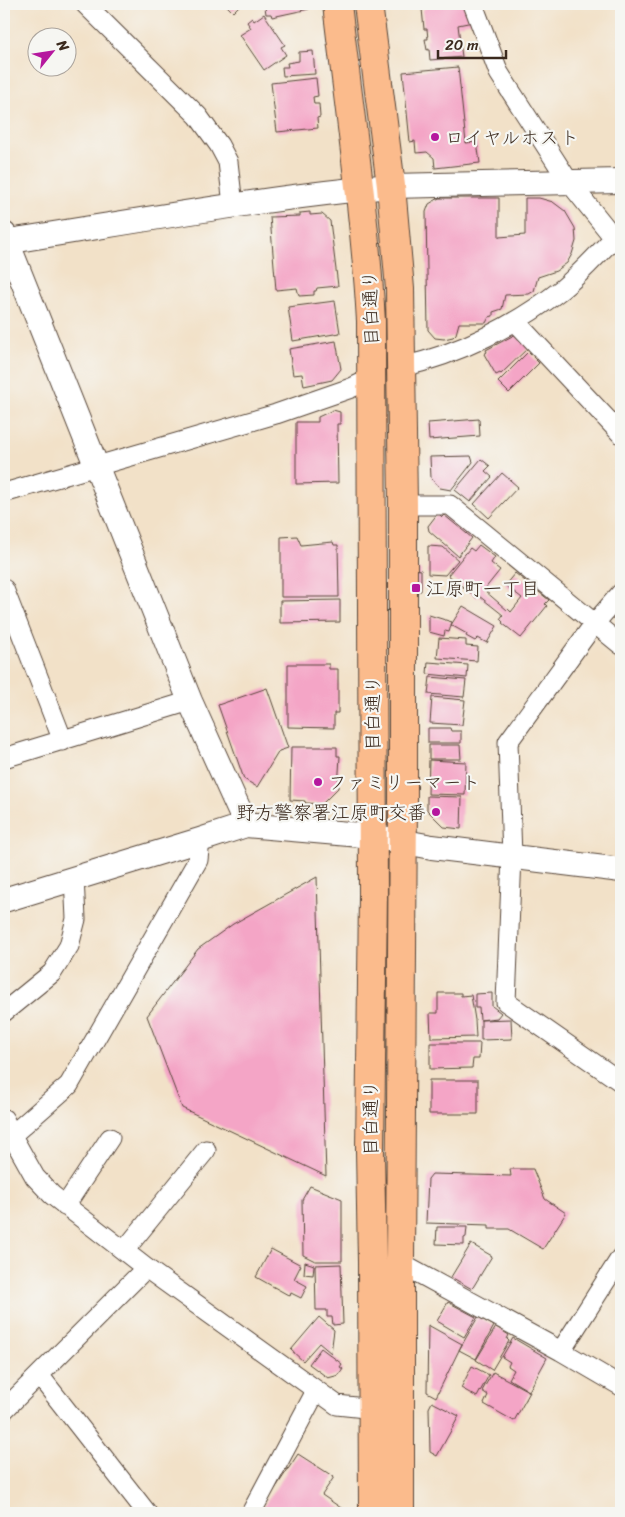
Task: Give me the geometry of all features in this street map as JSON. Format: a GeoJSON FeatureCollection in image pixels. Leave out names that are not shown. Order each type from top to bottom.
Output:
{"type":"FeatureCollection","features":[{"type":"Feature","properties":{"kind":"main road","name":"目白通り"},"geometry":{"type":"LineString","coordinates":[[337,4],[368,262],[372,378],[370,1150],[373,1513]]}},
{"type":"Feature","properties":{"kind":"main road","name":"目白通り"},"geometry":{"type":"LineString","coordinates":[[368,4],[400,288],[402,367],[403,841],[400,1513]]}},
{"type":"Feature","properties":{"kind":"street"},"geometry":{"type":"LineString","coordinates":[[85,4],[198,116],[219,144],[228,162],[233,205]]}},
{"type":"Feature","properties":{"kind":"street"},"geometry":{"type":"LineString","coordinates":[[402,367],[433,360],[516,322],[563,288],[618,241],[569,182],[499,73],[473,4]]}},
{"type":"Feature","properties":{"kind":"street"},"geometry":{"type":"LineString","coordinates":[[246,825],[190,701],[98,467],[5,239],[233,205],[390,186],[621,181]]}},
{"type":"Feature","properties":{"kind":"street"},"geometry":{"type":"LineString","coordinates":[[516,322],[621,434]]}},
{"type":"Feature","properties":{"kind":"street"},"geometry":{"type":"LineString","coordinates":[[4,494],[276,414],[351,388],[372,378]]}},
{"type":"Feature","properties":{"kind":"street"},"geometry":{"type":"LineString","coordinates":[[403,505],[450,505],[621,645]]}},
{"type":"Feature","properties":{"kind":"street"},"geometry":{"type":"LineString","coordinates":[[4,589],[63,741]]}},
{"type":"Feature","properties":{"kind":"street"},"geometry":{"type":"LineString","coordinates":[[621,593],[594,624],[508,742],[512,856],[506,1002],[621,1082]]}},
{"type":"Feature","properties":{"kind":"street"},"geometry":{"type":"LineString","coordinates":[[4,758],[190,701]]}},
{"type":"Feature","properties":{"kind":"street"},"geometry":{"type":"LineString","coordinates":[[4,900],[246,825],[372,836],[432,847],[621,870]]}},
{"type":"Feature","properties":{"kind":"street"},"geometry":{"type":"LineString","coordinates":[[8,1139],[69,1085],[198,860],[200,840]]}},
{"type":"Feature","properties":{"kind":"street"},"geometry":{"type":"LineString","coordinates":[[4,1012],[52,973],[69,946],[76,919],[74,878]]}},
{"type":"Feature","properties":{"kind":"street"},"geometry":{"type":"LineString","coordinates":[[4,1119],[8,1139],[35,1177],[52,1195],[146,1268],[337,1405],[372,1410],[400,1410]]}},
{"type":"Feature","properties":{"kind":"street"},"geometry":{"type":"LineString","coordinates":[[65,1206],[110,1138]]}},
{"type":"Feature","properties":{"kind":"street"},"geometry":{"type":"LineString","coordinates":[[124,1251],[206,1150]]}},
{"type":"Feature","properties":{"kind":"street"},"geometry":{"type":"LineString","coordinates":[[562,1351],[621,1257]]}},
{"type":"Feature","properties":{"kind":"street"},"geometry":{"type":"LineString","coordinates":[[400,1263],[562,1351],[621,1386]]}},
{"type":"Feature","properties":{"kind":"street"},"geometry":{"type":"LineString","coordinates":[[4,1410],[146,1268]]}},
{"type":"Feature","properties":{"kind":"street"},"geometry":{"type":"LineString","coordinates":[[39,1375],[147,1513]]}},
{"type":"Feature","properties":{"kind":"street"},"geometry":{"type":"LineString","coordinates":[[251,1513],[316,1391]]}},
{"type":"Feature","properties":{"kind":"building"},"geometry":{"type":"Polygon","coordinates":[[[225,4],[241,4],[233,12],[225,4]]]}},
{"type":"Feature","properties":{"kind":"building"},"geometry":{"type":"Polygon","coordinates":[[[268,4],[308,4],[309,9],[272,17],[271,14],[266,14],[265,7],[268,4]]]}},
{"type":"Feature","properties":{"kind":"building"},"geometry":{"type":"Polygon","coordinates":[[[424,4],[466,4],[473,22],[458,25],[462,57],[430,60],[429,49],[427,50],[425,39],[428,39],[427,29],[424,29],[422,9],[425,9],[424,4]]]}},
{"type":"Feature","properties":{"kind":"building"},"geometry":{"type":"Polygon","coordinates":[[[264,14],[285,45],[281,47],[286,55],[264,70],[240,35],[251,28],[247,22],[252,18],[254,21],[264,14]]]}},
{"type":"Feature","properties":{"kind":"building"},"geometry":{"type":"Polygon","coordinates":[[[313,51],[315,74],[283,76],[282,67],[288,67],[287,63],[299,61],[299,52],[313,51]]]}},
{"type":"Feature","properties":{"kind":"building"},"geometry":{"type":"Polygon","coordinates":[[[458,67],[466,143],[477,142],[480,163],[435,168],[434,158],[427,152],[416,153],[415,141],[410,142],[403,72],[458,67]]]}},
{"type":"Feature","properties":{"kind":"building"},"geometry":{"type":"Polygon","coordinates":[[[316,78],[318,96],[313,97],[314,104],[319,104],[320,117],[317,118],[318,128],[277,132],[271,83],[316,78]]]}},
{"type":"Feature","properties":{"kind":"building"},"geometry":{"type":"Polygon","coordinates":[[[439,198],[499,198],[499,237],[525,235],[525,198],[539,198],[553,202],[565,211],[575,228],[576,241],[572,254],[567,263],[556,271],[538,277],[534,291],[529,294],[505,295],[502,309],[493,312],[493,316],[489,317],[486,323],[459,323],[456,334],[453,337],[435,338],[428,330],[426,212],[429,204],[439,198]]]}},
{"type":"Feature","properties":{"kind":"building"},"geometry":{"type":"Polygon","coordinates":[[[310,212],[310,215],[322,214],[330,221],[338,286],[317,288],[314,291],[314,295],[299,296],[297,288],[276,290],[270,217],[300,216],[300,213],[310,212]]]}},
{"type":"Feature","properties":{"kind":"building"},"geometry":{"type":"Polygon","coordinates":[[[335,301],[340,333],[293,341],[288,307],[335,301]]]}},
{"type":"Feature","properties":{"kind":"building"},"geometry":{"type":"Polygon","coordinates":[[[518,333],[530,346],[501,374],[496,375],[484,354],[487,352],[486,350],[518,333]]]}},
{"type":"Feature","properties":{"kind":"building"},"geometry":{"type":"Polygon","coordinates":[[[336,341],[341,369],[332,380],[304,386],[302,374],[293,375],[289,349],[336,341]]]}},
{"type":"Feature","properties":{"kind":"building"},"geometry":{"type":"Polygon","coordinates":[[[528,352],[539,363],[509,393],[498,382],[528,352]]]}},
{"type":"Feature","properties":{"kind":"building"},"geometry":{"type":"Polygon","coordinates":[[[333,410],[340,412],[340,424],[337,424],[338,483],[296,484],[296,422],[318,422],[318,417],[333,410]]]}},
{"type":"Feature","properties":{"kind":"building"},"geometry":{"type":"Polygon","coordinates":[[[479,419],[480,436],[429,440],[428,423],[479,419]]]}},
{"type":"Feature","properties":{"kind":"building"},"geometry":{"type":"Polygon","coordinates":[[[471,456],[473,462],[451,490],[440,488],[431,478],[430,457],[471,456]]]}},
{"type":"Feature","properties":{"kind":"building"},"geometry":{"type":"Polygon","coordinates":[[[481,459],[490,466],[485,471],[492,477],[470,502],[455,490],[481,459]]]}},
{"type":"Feature","properties":{"kind":"building"},"geometry":{"type":"Polygon","coordinates":[[[502,473],[518,487],[489,518],[474,504],[502,473]]]}},
{"type":"Feature","properties":{"kind":"building"},"geometry":{"type":"Polygon","coordinates":[[[438,513],[442,517],[444,515],[472,538],[458,556],[429,531],[428,526],[438,513]]]}},
{"type":"Feature","properties":{"kind":"building"},"geometry":{"type":"Polygon","coordinates":[[[297,536],[301,545],[333,542],[334,545],[338,545],[339,597],[281,597],[281,537],[297,536]]]}},
{"type":"Feature","properties":{"kind":"building"},"geometry":{"type":"Polygon","coordinates":[[[479,545],[495,557],[491,563],[500,570],[484,590],[507,610],[511,612],[522,598],[505,585],[515,573],[549,600],[545,604],[547,606],[521,638],[502,623],[500,619],[503,615],[479,596],[477,598],[448,575],[470,548],[474,551],[479,545]]]}},
{"type":"Feature","properties":{"kind":"building"},"geometry":{"type":"Polygon","coordinates":[[[428,546],[443,547],[458,560],[445,575],[428,574],[428,546]]]}},
{"type":"Feature","properties":{"kind":"building"},"geometry":{"type":"Polygon","coordinates":[[[413,569],[421,570],[421,591],[413,591],[413,569]]]}},
{"type":"Feature","properties":{"kind":"building"},"geometry":{"type":"Polygon","coordinates":[[[340,600],[340,622],[280,623],[280,601],[340,600]]]}},
{"type":"Feature","properties":{"kind":"building"},"geometry":{"type":"Polygon","coordinates":[[[463,606],[497,626],[487,643],[478,638],[475,641],[451,625],[463,606]]]}},
{"type":"Feature","properties":{"kind":"building"},"geometry":{"type":"Polygon","coordinates":[[[429,615],[452,622],[449,632],[445,631],[444,636],[429,632],[429,615]]]}},
{"type":"Feature","properties":{"kind":"building"},"geometry":{"type":"Polygon","coordinates":[[[439,638],[466,640],[466,646],[478,647],[477,661],[437,658],[439,638]]]}},
{"type":"Feature","properties":{"kind":"building"},"geometry":{"type":"Polygon","coordinates":[[[428,662],[468,665],[467,678],[427,674],[428,662]]]}},
{"type":"Feature","properties":{"kind":"building"},"geometry":{"type":"Polygon","coordinates":[[[288,664],[329,664],[329,669],[338,669],[338,713],[334,713],[334,728],[288,727],[288,664]]]}},
{"type":"Feature","properties":{"kind":"building"},"geometry":{"type":"Polygon","coordinates":[[[430,677],[466,680],[464,697],[428,694],[430,677]]]}},
{"type":"Feature","properties":{"kind":"building"},"geometry":{"type":"Polygon","coordinates":[[[267,688],[288,748],[279,751],[257,787],[244,779],[218,705],[267,688]]]}},
{"type":"Feature","properties":{"kind":"building"},"geometry":{"type":"Polygon","coordinates":[[[432,697],[465,700],[462,725],[430,723],[432,697]]]}},
{"type":"Feature","properties":{"kind":"building"},"geometry":{"type":"Polygon","coordinates":[[[428,728],[450,728],[451,731],[461,731],[461,743],[428,743],[428,728]]]}},
{"type":"Feature","properties":{"kind":"building"},"geometry":{"type":"Polygon","coordinates":[[[429,745],[460,745],[461,759],[429,759],[429,745]]]}},
{"type":"Feature","properties":{"kind":"building"},"geometry":{"type":"Polygon","coordinates":[[[291,747],[337,747],[337,756],[340,756],[338,788],[322,804],[290,800],[291,747]]]}},
{"type":"Feature","properties":{"kind":"building"},"geometry":{"type":"Polygon","coordinates":[[[429,760],[466,762],[465,795],[428,794],[429,760]]]}},
{"type":"Feature","properties":{"kind":"building","name":"野方警察署江原町交番"},"geometry":{"type":"Polygon","coordinates":[[[427,796],[462,797],[461,829],[444,827],[427,810],[427,796]]]}},
{"type":"Feature","properties":{"kind":"building"},"geometry":{"type":"Polygon","coordinates":[[[317,877],[326,1176],[182,1108],[147,1016],[198,949],[233,924],[317,877]]]}},
{"type":"Feature","properties":{"kind":"building"},"geometry":{"type":"Polygon","coordinates":[[[438,993],[461,993],[461,996],[471,995],[476,1037],[431,1038],[430,1013],[438,1013],[438,993]]]}},
{"type":"Feature","properties":{"kind":"building"},"geometry":{"type":"Polygon","coordinates":[[[492,993],[492,1006],[501,1013],[497,1018],[480,1020],[479,1008],[475,1008],[475,994],[492,993]]]}},
{"type":"Feature","properties":{"kind":"building"},"geometry":{"type":"Polygon","coordinates":[[[511,1019],[512,1039],[481,1040],[481,1020],[511,1019]]]}},
{"type":"Feature","properties":{"kind":"building"},"geometry":{"type":"Polygon","coordinates":[[[430,1043],[480,1043],[479,1059],[473,1059],[472,1068],[430,1069],[430,1043]]]}},
{"type":"Feature","properties":{"kind":"building"},"geometry":{"type":"Polygon","coordinates":[[[429,1080],[478,1080],[478,1114],[429,1114],[429,1080]]]}},
{"type":"Feature","properties":{"kind":"building"},"geometry":{"type":"Polygon","coordinates":[[[510,1169],[533,1169],[545,1199],[566,1213],[543,1249],[509,1229],[489,1229],[489,1225],[426,1223],[428,1179],[432,1174],[511,1176],[510,1169]]]}},
{"type":"Feature","properties":{"kind":"building"},"geometry":{"type":"Polygon","coordinates":[[[310,1186],[342,1199],[342,1261],[315,1261],[303,1255],[302,1200],[310,1186]]]}},
{"type":"Feature","properties":{"kind":"building"},"geometry":{"type":"Polygon","coordinates":[[[437,1227],[467,1227],[464,1245],[436,1244],[437,1227]]]}},
{"type":"Feature","properties":{"kind":"building"},"geometry":{"type":"Polygon","coordinates":[[[471,1244],[492,1256],[472,1289],[451,1277],[471,1244]]]}},
{"type":"Feature","properties":{"kind":"building"},"geometry":{"type":"Polygon","coordinates":[[[271,1249],[301,1265],[294,1279],[307,1286],[301,1298],[291,1293],[290,1296],[256,1277],[271,1249]]]}},
{"type":"Feature","properties":{"kind":"building"},"geometry":{"type":"Polygon","coordinates":[[[305,1262],[314,1265],[313,1275],[304,1274],[305,1262]]]}},
{"type":"Feature","properties":{"kind":"building"},"geometry":{"type":"Polygon","coordinates":[[[341,1264],[343,1324],[333,1325],[332,1317],[327,1317],[327,1310],[316,1310],[315,1265],[341,1264]]]}},
{"type":"Feature","properties":{"kind":"building"},"geometry":{"type":"Polygon","coordinates":[[[448,1302],[476,1317],[464,1337],[437,1321],[448,1302]]]}},
{"type":"Feature","properties":{"kind":"building"},"geometry":{"type":"Polygon","coordinates":[[[319,1317],[334,1330],[331,1353],[319,1343],[303,1361],[291,1350],[319,1317]]]}},
{"type":"Feature","properties":{"kind":"building"},"geometry":{"type":"Polygon","coordinates":[[[478,1317],[494,1326],[476,1359],[459,1350],[478,1317]]]}},
{"type":"Feature","properties":{"kind":"building"},"geometry":{"type":"Polygon","coordinates":[[[428,1325],[462,1344],[436,1397],[427,1392],[428,1325]]]}},
{"type":"Feature","properties":{"kind":"building"},"geometry":{"type":"Polygon","coordinates":[[[496,1327],[509,1335],[507,1339],[509,1341],[492,1370],[476,1360],[496,1327]]]}},
{"type":"Feature","properties":{"kind":"building"},"geometry":{"type":"Polygon","coordinates":[[[513,1338],[547,1358],[529,1391],[509,1379],[514,1370],[508,1366],[510,1362],[502,1357],[513,1338]]]}},
{"type":"Feature","properties":{"kind":"building"},"geometry":{"type":"Polygon","coordinates":[[[321,1348],[342,1364],[340,1367],[343,1369],[339,1375],[328,1378],[309,1364],[321,1348]]]}},
{"type":"Feature","properties":{"kind":"building"},"geometry":{"type":"Polygon","coordinates":[[[472,1366],[489,1375],[477,1397],[461,1388],[472,1366]]]}},
{"type":"Feature","properties":{"kind":"building"},"geometry":{"type":"Polygon","coordinates":[[[493,1372],[530,1392],[514,1421],[484,1404],[488,1395],[482,1391],[493,1372]]]}},
{"type":"Feature","properties":{"kind":"building"},"geometry":{"type":"Polygon","coordinates":[[[432,1402],[459,1416],[437,1456],[430,1452],[429,1408],[432,1402]]]}},
{"type":"Feature","properties":{"kind":"building"},"geometry":{"type":"Polygon","coordinates":[[[298,1454],[334,1477],[322,1495],[344,1510],[344,1513],[259,1513],[298,1454]]]}},
{"type":"Feature","properties":{"kind":"place","name":"ロイヤルホスト"},"geometry":{"type":"Point","coordinates":[435,137]}},
{"type":"Feature","properties":{"kind":"place","name":"江原町一丁目"},"geometry":{"type":"Point","coordinates":[416,588]}},
{"type":"Feature","properties":{"kind":"place","name":"ファミリーマート"},"geometry":{"type":"Point","coordinates":[318,782]}},
{"type":"Feature","properties":{"kind":"place","name":"野方警察署江原町交番"},"geometry":{"type":"Point","coordinates":[436,812]}}]}
